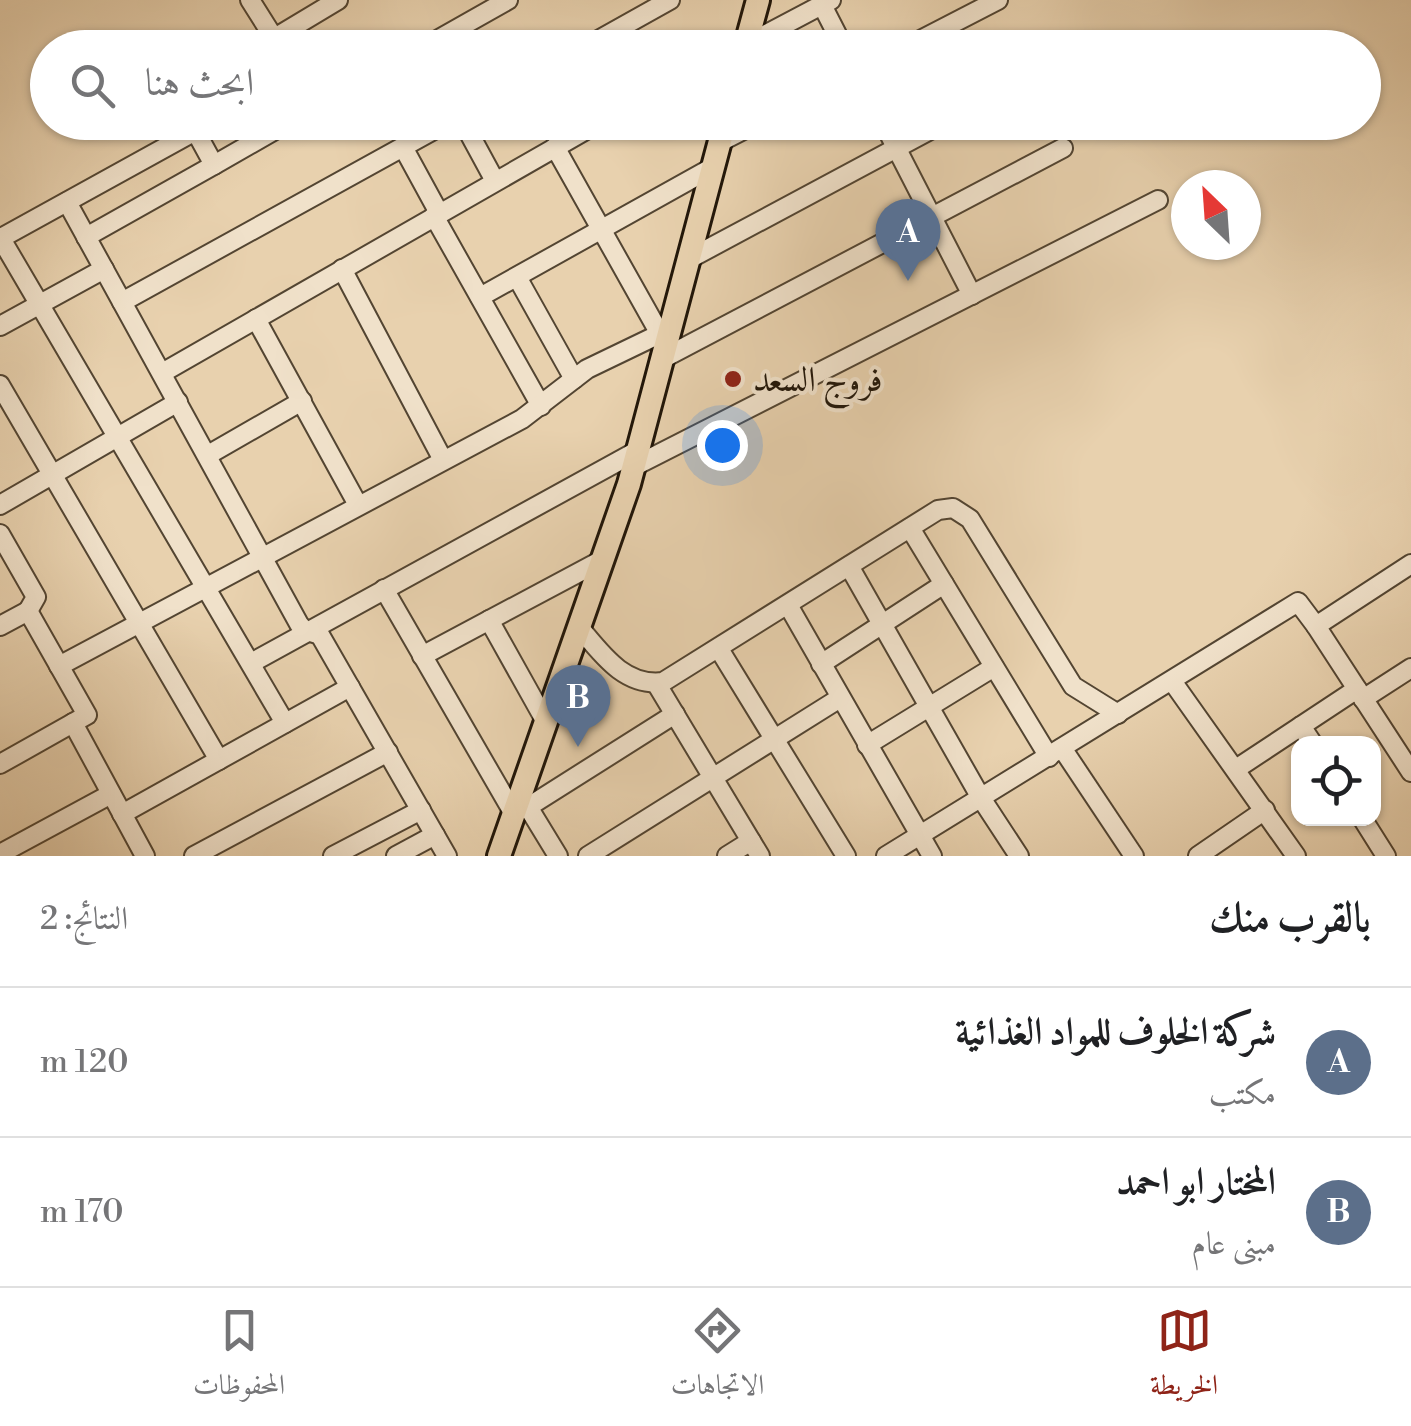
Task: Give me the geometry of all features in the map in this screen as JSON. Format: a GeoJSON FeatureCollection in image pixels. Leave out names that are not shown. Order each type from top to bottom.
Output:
{"type":"FeatureCollection","features":[{"type":"Feature","properties":{"kind":"main road"},"geometry":{"type":"LineString","coordinates":[[750,30],[758,0]]}},
{"type":"Feature","properties":{"kind":"main road"},"geometry":{"type":"LineString","coordinates":[[499,856],[521,805],[635,459],[662,359],[665,332],[721,140]]}},
{"type":"Feature","properties":{"kind":"street"},"geometry":{"type":"LineString","coordinates":[[250,0],[261,30]]}},
{"type":"Feature","properties":{"kind":"street"},"geometry":{"type":"LineString","coordinates":[[288,30],[338,0]]}},
{"type":"Feature","properties":{"kind":"street"},"geometry":{"type":"LineString","coordinates":[[455,30],[508,0]]}},
{"type":"Feature","properties":{"kind":"street"},"geometry":{"type":"LineString","coordinates":[[618,30],[670,0]]}},
{"type":"Feature","properties":{"kind":"street"},"geometry":{"type":"LineString","coordinates":[[940,30],[998,0]]}},
{"type":"Feature","properties":{"kind":"street"},"geometry":{"type":"LineString","coordinates":[[775,30],[827,2],[837,30]]}},
{"type":"Feature","properties":{"kind":"street"},"geometry":{"type":"LineString","coordinates":[[171,140],[0,238],[286,723]]}},
{"type":"Feature","properties":{"kind":"street"},"geometry":{"type":"LineString","coordinates":[[200,140],[214,165]]}},
{"type":"Feature","properties":{"kind":"street"},"geometry":{"type":"LineString","coordinates":[[86,237],[258,140]]}},
{"type":"Feature","properties":{"kind":"street"},"geometry":{"type":"LineString","coordinates":[[122,302],[416,140]]}},
{"type":"Feature","properties":{"kind":"street"},"geometry":{"type":"LineString","coordinates":[[473,140],[495,181]]}},
{"type":"Feature","properties":{"kind":"street"},"geometry":{"type":"LineString","coordinates":[[162,373],[569,140]]}},
{"type":"Feature","properties":{"kind":"street"},"geometry":{"type":"LineString","coordinates":[[892,140],[972,294]]}},
{"type":"Feature","properties":{"kind":"street"},"geometry":{"type":"LineString","coordinates":[[689,258],[911,140]]}},
{"type":"Feature","properties":{"kind":"street"},"geometry":{"type":"LineString","coordinates":[[403,147],[480,298],[542,406]]}},
{"type":"Feature","properties":{"kind":"street"},"geometry":{"type":"LineString","coordinates":[[59,666],[522,420],[574,379],[665,332],[555,148]]}},
{"type":"Feature","properties":{"kind":"street"},"geometry":{"type":"LineString","coordinates":[[662,359],[1063,148]]}},
{"type":"Feature","properties":{"kind":"street"},"geometry":{"type":"LineString","coordinates":[[480,298],[714,168]]}},
{"type":"Feature","properties":{"kind":"street"},"geometry":{"type":"LineString","coordinates":[[251,663],[635,459],[1158,200]]}},
{"type":"Feature","properties":{"kind":"street"},"geometry":{"type":"LineString","coordinates":[[67,202],[298,624],[320,636],[447,856]]}},
{"type":"Feature","properties":{"kind":"street"},"geometry":{"type":"LineString","coordinates":[[0,326],[104,269]]}},
{"type":"Feature","properties":{"kind":"street"},"geometry":{"type":"LineString","coordinates":[[342,269],[443,460]]}},
{"type":"Feature","properties":{"kind":"street"},"geometry":{"type":"LineString","coordinates":[[517,277],[574,379]]}},
{"type":"Feature","properties":{"kind":"street"},"geometry":{"type":"LineString","coordinates":[[256,319],[358,505]]}},
{"type":"Feature","properties":{"kind":"street"},"geometry":{"type":"LineString","coordinates":[[0,385],[219,760]]}},
{"type":"Feature","properties":{"kind":"street"},"geometry":{"type":"LineString","coordinates":[[208,455],[302,401]]}},
{"type":"Feature","properties":{"kind":"street"},"geometry":{"type":"LineString","coordinates":[[0,505],[178,402]]}},
{"type":"Feature","properties":{"kind":"street"},"geometry":{"type":"LineString","coordinates":[[579,627],[619,670],[638,680],[656,683],[910,528],[946,507],[953,508],[970,519],[1074,686],[1118,714]]}},
{"type":"Feature","properties":{"kind":"street"},"geometry":{"type":"LineString","coordinates":[[910,528],[994,667],[1134,856]]}},
{"type":"Feature","properties":{"kind":"street"},"geometry":{"type":"LineString","coordinates":[[0,534],[36,597],[28,611],[0,626]]}},
{"type":"Feature","properties":{"kind":"street"},"geometry":{"type":"LineString","coordinates":[[422,656],[602,560]]}},
{"type":"Feature","properties":{"kind":"street"},"geometry":{"type":"LineString","coordinates":[[1316,626],[1411,564]]}},
{"type":"Feature","properties":{"kind":"street"},"geometry":{"type":"LineString","coordinates":[[849,566],[981,798],[1019,856]]}},
{"type":"Feature","properties":{"kind":"street"},"geometry":{"type":"LineString","coordinates":[[821,664],[944,584]]}},
{"type":"Feature","properties":{"kind":"street"},"geometry":{"type":"LineString","coordinates":[[384,590],[422,656],[558,856]]}},
{"type":"Feature","properties":{"kind":"street"},"geometry":{"type":"LineString","coordinates":[[886,856],[1298,602],[1411,772]]}},
{"type":"Feature","properties":{"kind":"street"},"geometry":{"type":"LineString","coordinates":[[788,605],[932,856]]}},
{"type":"Feature","properties":{"kind":"street"},"geometry":{"type":"LineString","coordinates":[[0,764],[87,715],[28,611]]}},
{"type":"Feature","properties":{"kind":"street"},"geometry":{"type":"LineString","coordinates":[[489,620],[546,722]]}},
{"type":"Feature","properties":{"kind":"street"},"geometry":{"type":"LineString","coordinates":[[719,648],[846,856]]}},
{"type":"Feature","properties":{"kind":"street"},"geometry":{"type":"LineString","coordinates":[[868,745],[994,667]]}},
{"type":"Feature","properties":{"kind":"street"},"geometry":{"type":"LineString","coordinates":[[1236,769],[1301,726],[1411,668]]}},
{"type":"Feature","properties":{"kind":"street"},"geometry":{"type":"LineString","coordinates":[[1172,682],[1296,856]]}},
{"type":"Feature","properties":{"kind":"street"},"geometry":{"type":"LineString","coordinates":[[656,683],[755,849],[727,856]]}},
{"type":"Feature","properties":{"kind":"street"},"geometry":{"type":"LineString","coordinates":[[122,814],[350,687]]}},
{"type":"Feature","properties":{"kind":"street"},"geometry":{"type":"LineString","coordinates":[[588,856],[840,698]]}},
{"type":"Feature","properties":{"kind":"street"},"geometry":{"type":"LineString","coordinates":[[521,805],[675,714]]}},
{"type":"Feature","properties":{"kind":"street"},"geometry":{"type":"LineString","coordinates":[[73,723],[139,854]]}},
{"type":"Feature","properties":{"kind":"street"},"geometry":{"type":"LineString","coordinates":[[1301,726],[1308,736]]}},
{"type":"Feature","properties":{"kind":"street"},"geometry":{"type":"LineString","coordinates":[[194,856],[388,752]]}},
{"type":"Feature","properties":{"kind":"street"},"geometry":{"type":"LineString","coordinates":[[0,854],[111,794]]}},
{"type":"Feature","properties":{"kind":"street"},"geometry":{"type":"LineString","coordinates":[[333,856],[422,810]]}},
{"type":"Feature","properties":{"kind":"street"},"geometry":{"type":"LineString","coordinates":[[1198,856],[1265,810]]}},
{"type":"Feature","properties":{"kind":"street"},"geometry":{"type":"LineString","coordinates":[[1367,826],[1386,856]]}},
{"type":"Feature","properties":{"kind":"street"},"geometry":{"type":"LineString","coordinates":[[396,856],[435,835]]}},
{"type":"Feature","properties":{"kind":"place","name":"شركة الخلوف للمواد الغذائية"},"geometry":{"type":"Point","coordinates":[908,281]}},
{"type":"Feature","properties":{"kind":"place","name":"فروج السعد"},"geometry":{"type":"Point","coordinates":[733,379]}},
{"type":"Feature","properties":{"kind":"place","name":"المختار ابو احمد"},"geometry":{"type":"Point","coordinates":[578,747]}}]}
